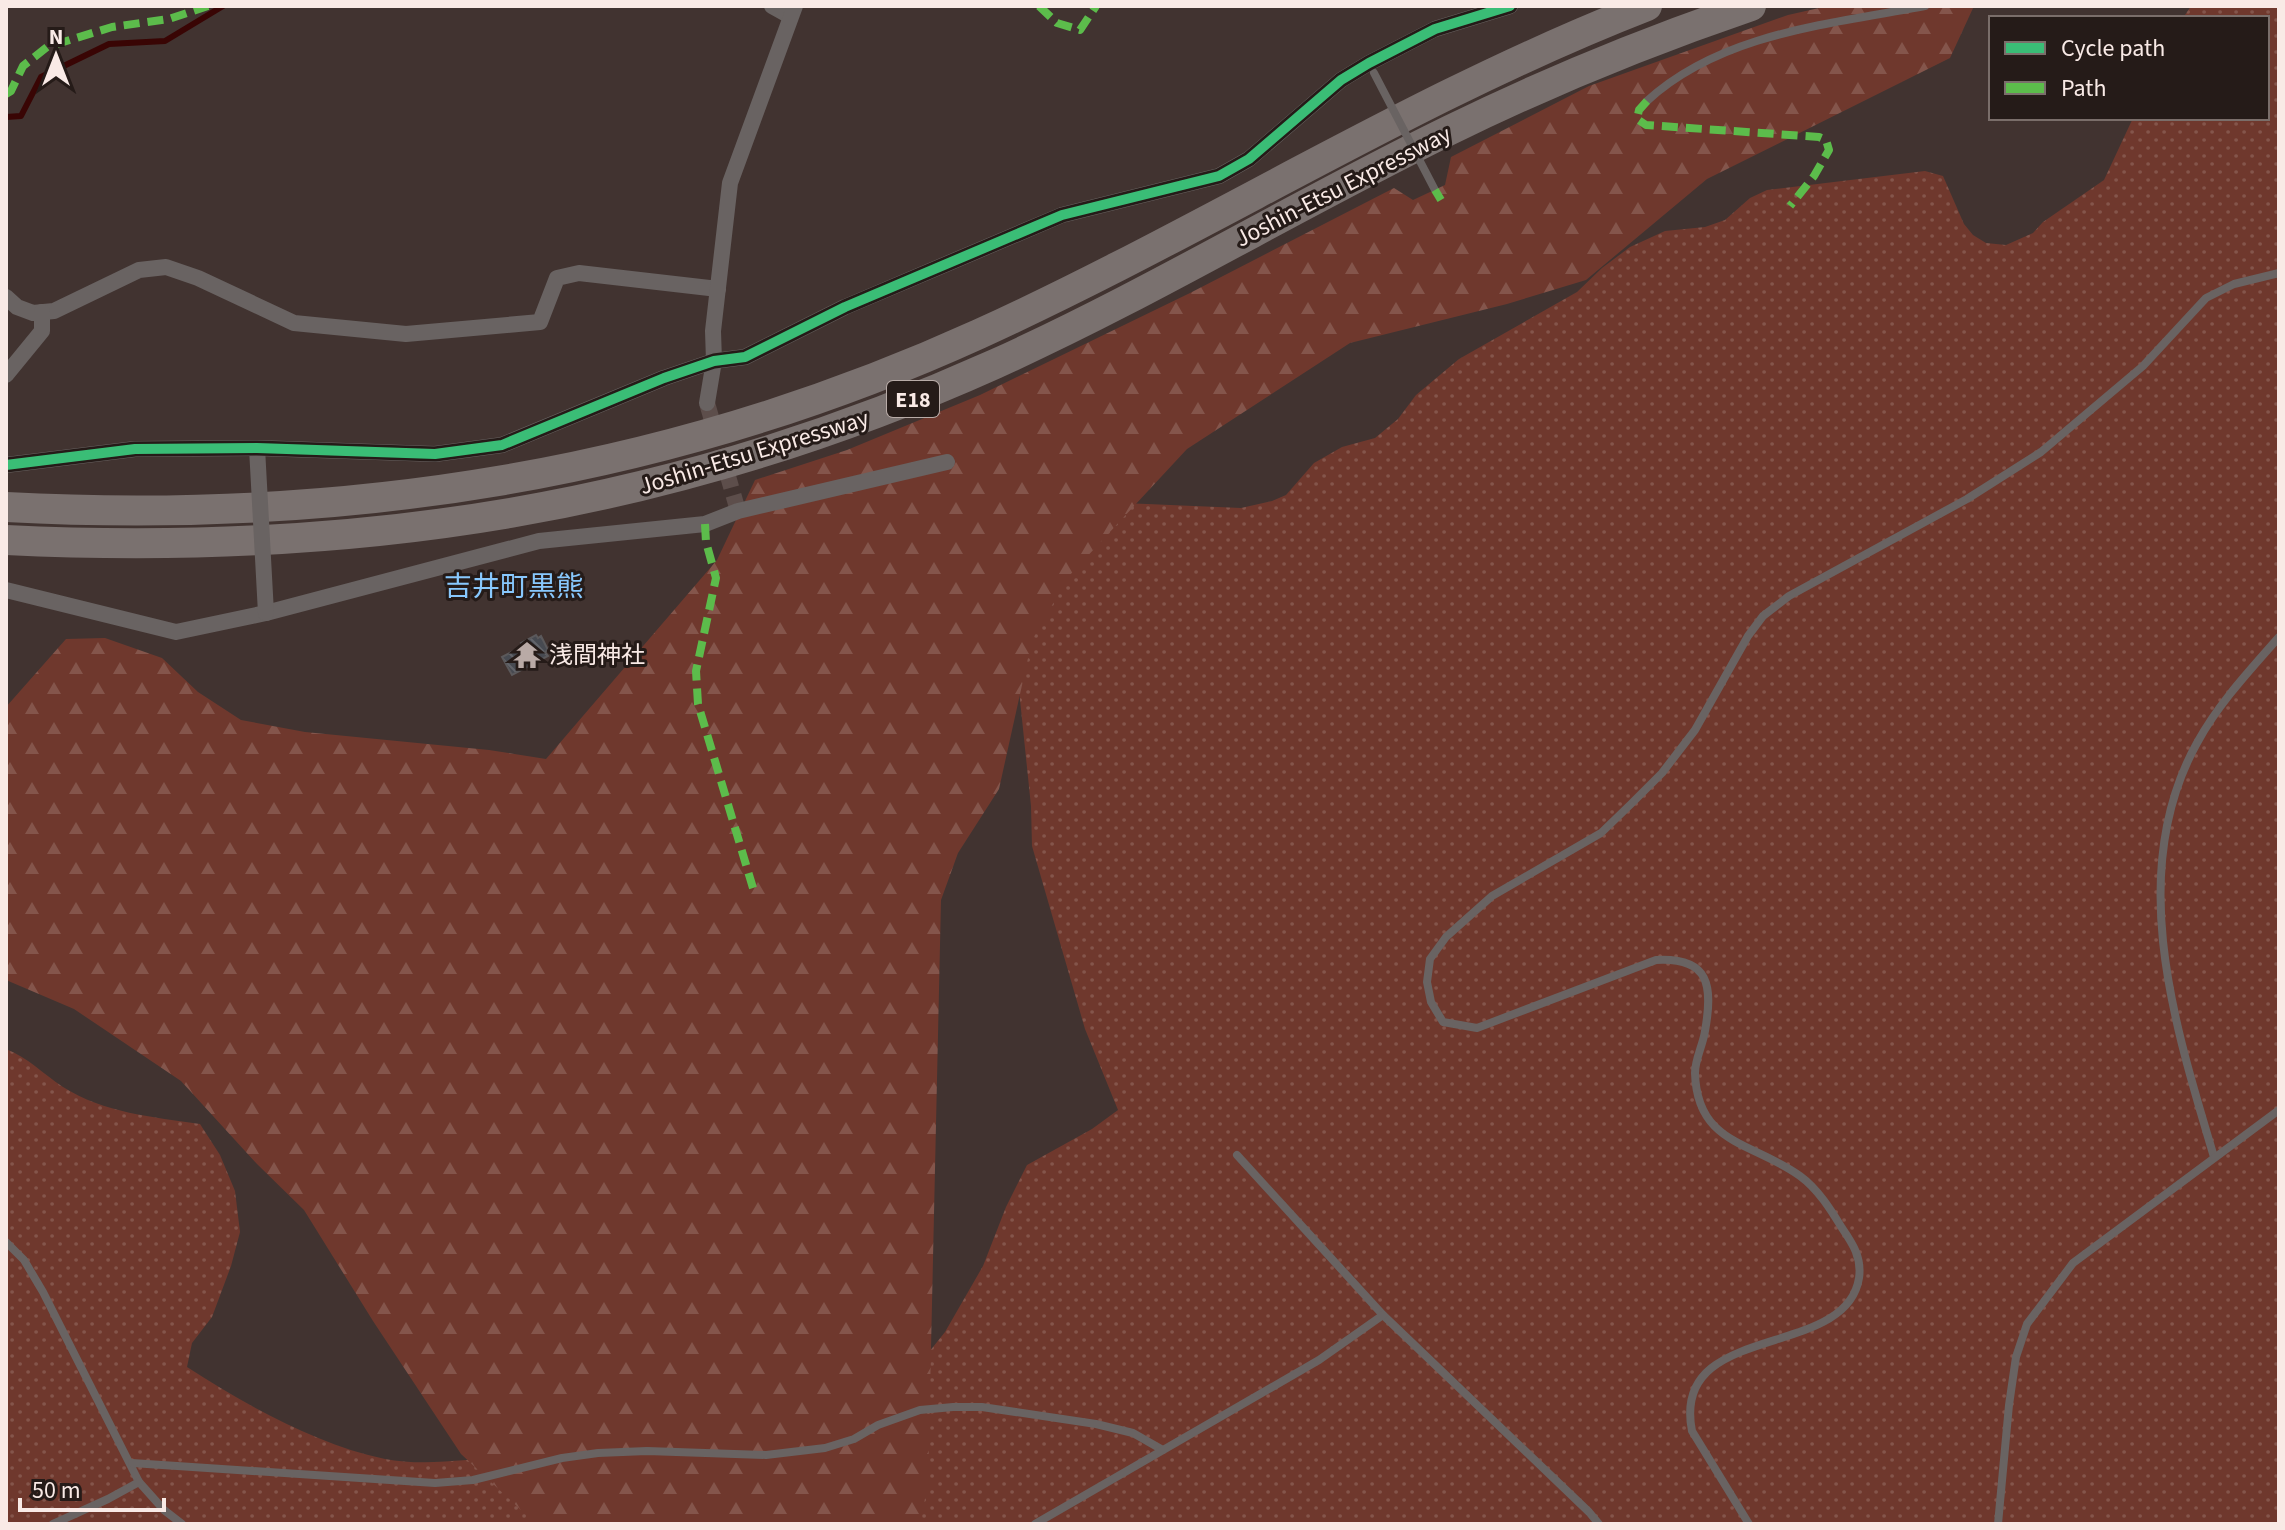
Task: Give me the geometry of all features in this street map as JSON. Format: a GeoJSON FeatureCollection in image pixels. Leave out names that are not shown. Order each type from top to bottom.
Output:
{"type":"FeatureCollection","features":[{"type":"Feature","properties":{"kind":"highway","name":"Joshin-Etsu Expressway"},"geometry":{"type":"LineString","coordinates":[[6,507],[118,511],[234,509],[432,492],[598,463],[748,423],[826,397],[976,335],[1123,264],[1434,101],[1514,62],[1647,6]]}},
{"type":"Feature","properties":{"kind":"highway","name":"Joshin-Etsu Expressway"},"geometry":{"type":"LineString","coordinates":[[6,540],[85,544],[250,542],[436,526],[603,497],[756,456],[841,428],[997,363],[1143,291],[1434,138],[1530,92],[1689,27],[1751,6]]}},
{"type":"Feature","properties":{"kind":"street"},"geometry":{"type":"LineString","coordinates":[[707,403],[714,361],[713,331],[730,183],[792,11],[772,6]]}},
{"type":"Feature","properties":{"kind":"street"},"geometry":{"type":"LineString","coordinates":[[6,465],[135,449],[257,448],[435,454],[502,445],[664,378],[714,361],[745,357],[845,307],[1062,215],[1219,176],[1249,159],[1341,80],[1372,68],[1435,29],[1510,6]]}},
{"type":"Feature","properties":{"kind":"street"},"geometry":{"type":"LineString","coordinates":[[6,297],[17,307],[33,313],[54,311],[139,270],[166,267],[198,278],[294,323],[406,334],[540,322],[557,278],[579,273],[718,289]]}},
{"type":"Feature","properties":{"kind":"street"},"geometry":{"type":"LineString","coordinates":[[6,375],[42,331],[42,312]]}},
{"type":"Feature","properties":{"kind":"street"},"geometry":{"type":"LineString","coordinates":[[257,448],[266,613]]}},
{"type":"Feature","properties":{"kind":"street"},"geometry":{"type":"LineString","coordinates":[[6,590],[176,632],[266,613],[539,541],[705,524],[738,511],[947,462]]}},
{"type":"Feature","properties":{"kind":"lane"},"geometry":{"type":"LineString","coordinates":[[1647,101],[1663,86],[1703,61],[1783,33],[1925,6]]}},
{"type":"Feature","properties":{"kind":"lane"},"geometry":{"type":"LineString","coordinates":[[1372,68],[1435,190]]}},
{"type":"Feature","properties":{"kind":"lane"},"geometry":{"type":"LineString","coordinates":[[1749,1524],[1692,1431],[1689,1418],[1694,1389],[1713,1367],[1741,1352],[1834,1315],[1854,1294],[1860,1266],[1858,1252],[1826,1203],[1801,1177],[1720,1134],[1704,1114],[1696,1094],[1695,1067],[1705,1030],[1708,983],[1700,971],[1689,963],[1677,959],[1656,960],[1477,1028],[1443,1022],[1431,1002],[1427,982],[1430,959],[1446,937],[1492,896],[1601,833],[1662,773],[1695,730],[1748,636],[1763,616],[1789,596],[1967,499],[2041,452],[2143,366],[2206,298],[2234,284],[2279,273]]}},
{"type":"Feature","properties":{"kind":"lane"},"geometry":{"type":"LineString","coordinates":[[2214,1157],[2170,999],[2162,931],[2162,865],[2168,814],[2179,779],[2197,742],[2232,691],[2279,637]]}},
{"type":"Feature","properties":{"kind":"lane"},"geometry":{"type":"LineString","coordinates":[[1998,1524],[2009,1405],[2016,1357],[2027,1324],[2073,1263],[2279,1110]]}},
{"type":"Feature","properties":{"kind":"lane"},"geometry":{"type":"LineString","coordinates":[[1237,1155],[1383,1315],[1599,1524]]}},
{"type":"Feature","properties":{"kind":"lane"},"geometry":{"type":"LineString","coordinates":[[6,1242],[24,1260],[43,1292],[139,1482],[164,1510],[182,1524]]}},
{"type":"Feature","properties":{"kind":"lane"},"geometry":{"type":"LineString","coordinates":[[1035,1524],[1319,1360],[1383,1315]]}},
{"type":"Feature","properties":{"kind":"lane"},"geometry":{"type":"LineString","coordinates":[[132,1463],[435,1483],[473,1480],[562,1458],[598,1453],[647,1451],[766,1455],[825,1448],[854,1439],[878,1425],[920,1410],[953,1407],[982,1407],[1096,1424],[1133,1433],[1161,1449]]}},
{"type":"Feature","properties":{"kind":"lane"},"geometry":{"type":"LineString","coordinates":[[53,1524],[139,1482]]}},
{"type":"Feature","properties":{"kind":"green space"},"geometry":{"type":"Polygon","coordinates":[[[1828,6],[1974,6],[1950,58],[1707,179],[1586,280],[1507,304],[1350,343],[1187,449],[1069,576],[1032,640],[999,789],[958,853],[941,900],[928,1483],[920,1524],[536,1524],[461,1454],[304,1210],[181,1081],[74,1009],[6,980],[6,707],[66,639],[105,638],[162,658],[198,692],[241,720],[305,732],[489,750],[546,759],[717,560],[755,480],[847,450],[980,395],[1190,293],[1394,188],[1413,200],[1445,185],[1451,157],[1589,86],[1788,15],[1828,6]]]}},
{"type":"Feature","properties":{"kind":"green space"},"geometry":{"type":"Polygon","coordinates":[[[2191,6],[2279,6],[2279,1524],[6,1524],[6,1049],[63,1087],[95,1103],[129,1113],[200,1124],[220,1155],[235,1191],[240,1232],[212,1317],[192,1343],[187,1367],[257,1409],[333,1444],[407,1462],[458,1461],[897,1392],[945,1332],[983,1266],[1006,1207],[1027,1165],[1092,1129],[1118,1110],[1085,1029],[1032,846],[1031,806],[1016,661],[1076,501],[1241,508],[1286,495],[1314,463],[1342,447],[1375,438],[1398,419],[1416,395],[1459,359],[1577,292],[1630,247],[1665,231],[1705,227],[1725,220],[1750,198],[1767,190],[1925,171],[1943,176],[1964,224],[1973,235],[1986,243],[2006,245],[2033,233],[2043,222],[2104,180],[2132,120],[2269,120],[2269,16],[2184,16],[2191,6]]]}},
{"type":"Feature","properties":{"kind":"building","name":"浅間神社"},"geometry":{"type":"Polygon","coordinates":[[[536,635],[538,638],[541,636],[548,656],[512,675],[502,657],[536,635]]]}},
{"type":"Feature","properties":{"kind":"waterway"},"geometry":{"type":"LineString","coordinates":[[6,117],[21,116],[41,77],[109,44],[165,41],[223,6]]}},
{"type":"Feature","properties":{"kind":"tunnel"},"geometry":{"type":"LineString","coordinates":[[707,403],[738,511]]}},
{"type":"Feature","properties":{"kind":"marked path"},"geometry":{"type":"LineString","coordinates":[[6,94],[11,91],[23,66],[47,47],[112,27],[169,19],[208,6]]}},
{"type":"Feature","properties":{"kind":"marked path"},"geometry":{"type":"LineString","coordinates":[[1039,6],[1057,23],[1080,30],[1096,6]]}},
{"type":"Feature","properties":{"kind":"marked path"},"geometry":{"type":"LineString","coordinates":[[1647,101],[1639,110],[1637,119],[1646,125],[1819,137],[1826,140],[1829,150],[1814,176],[1790,206]]}},
{"type":"Feature","properties":{"kind":"marked path"},"geometry":{"type":"LineString","coordinates":[[1435,190],[1441,200]]}},
{"type":"Feature","properties":{"kind":"marked path"},"geometry":{"type":"LineString","coordinates":[[705,524],[706,542],[716,578],[696,671],[698,704],[753,888]]}},
{"type":"Feature","properties":{"kind":"cycle path"},"geometry":{"type":"LineString","coordinates":[[6,465],[135,449],[257,448],[435,454],[502,445],[664,378],[714,361],[745,357],[845,307],[1062,215],[1219,176],[1249,159],[1341,80],[1369,63],[1435,29],[1510,6]]}},
{"type":"Feature","properties":{"kind":"place","name":"浅間神社"},"geometry":{"type":"Point","coordinates":[527,655]}},
{"type":"Feature","properties":{"kind":"district","name":"吉井町黒熊"},"geometry":{"type":"Point","coordinates":[514,586]}}]}
